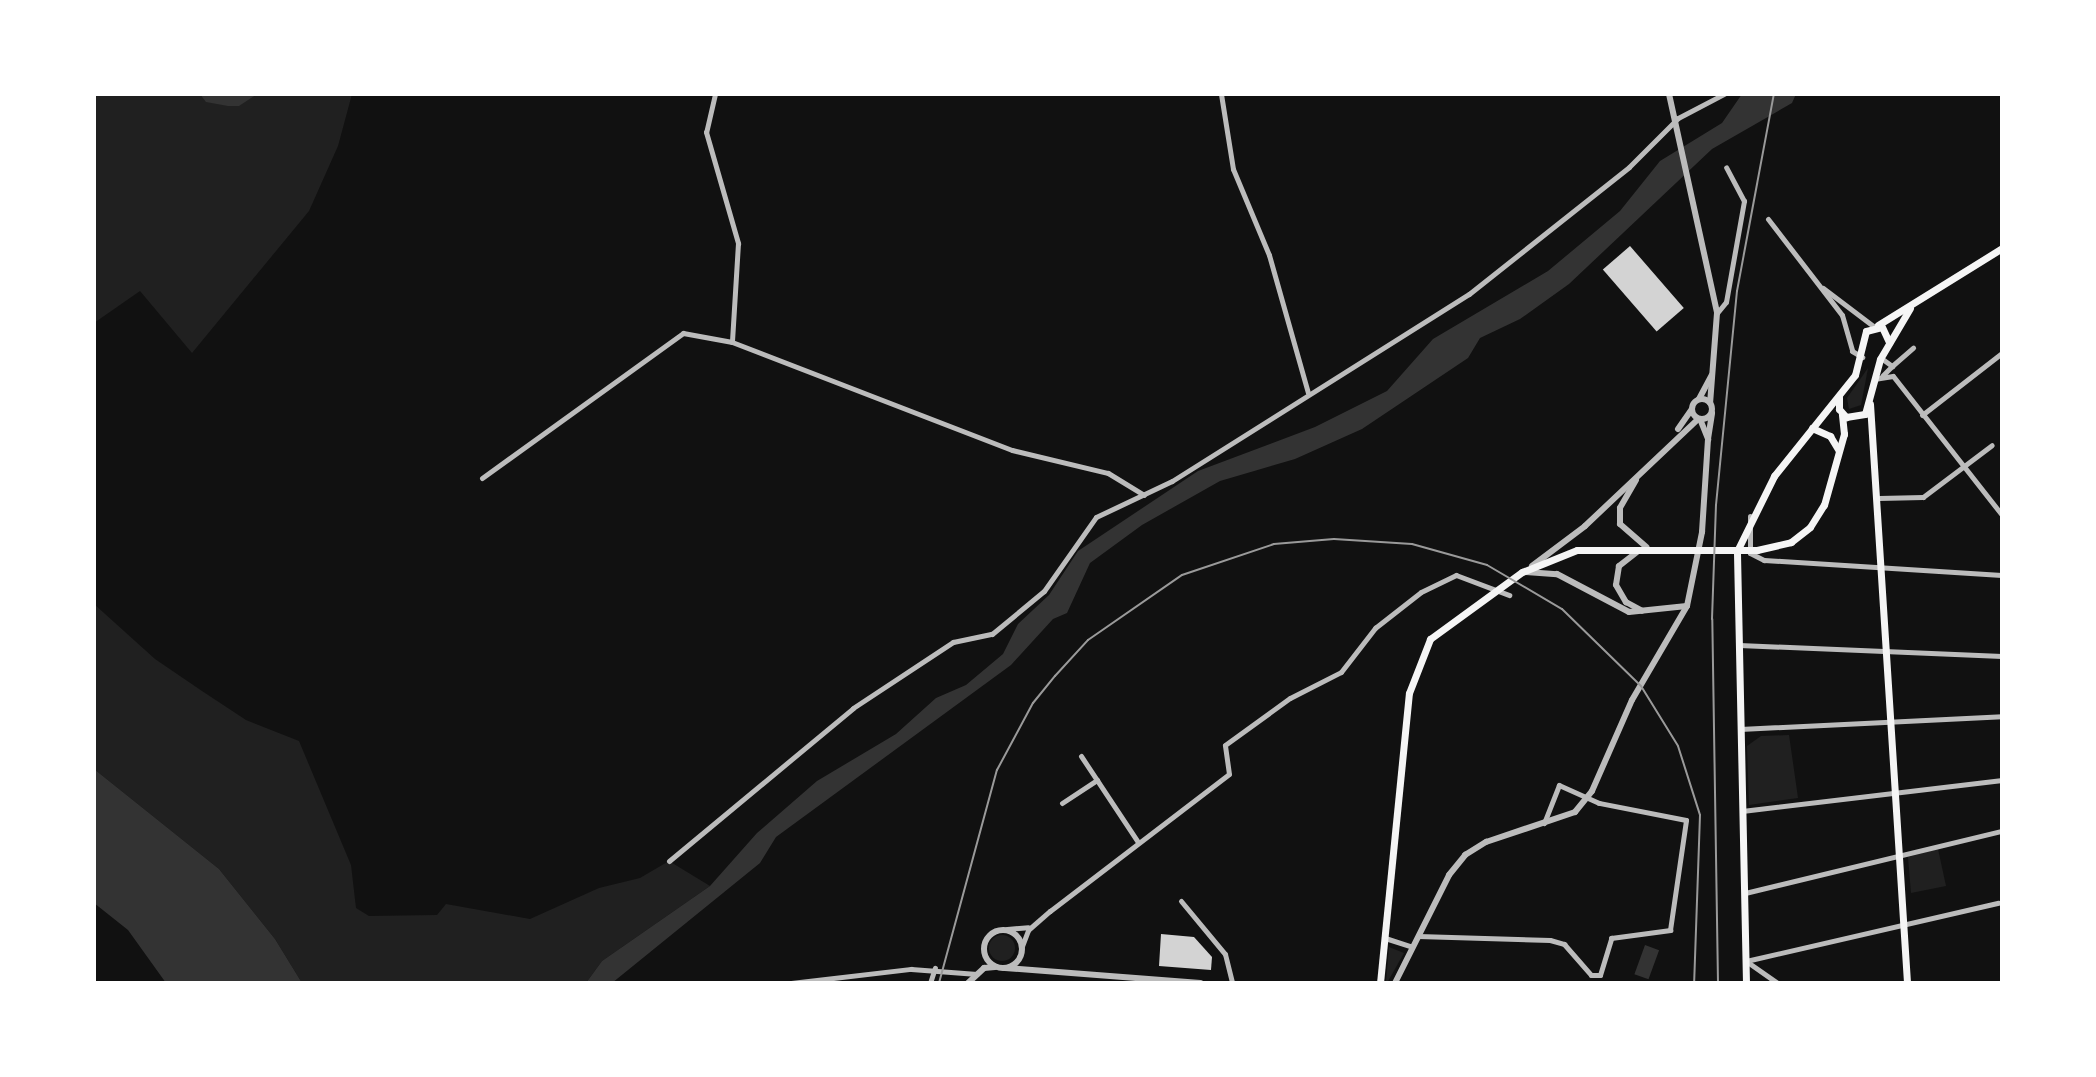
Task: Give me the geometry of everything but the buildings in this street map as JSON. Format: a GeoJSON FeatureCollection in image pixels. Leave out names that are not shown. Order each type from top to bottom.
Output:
{"type":"FeatureCollection","features":[{"type":"Feature","properties":{"kind":"main road"},"geometry":{"type":"LineString","coordinates":[[1746,983],[1736,645],[1737,551],[1750,516],[1812,428],[1840,395],[1862,357],[1863,341],[1876,326],[1910,308],[2002,248]]}},
{"type":"Feature","properties":{"kind":"main road"},"geometry":{"type":"LineString","coordinates":[[1907,983],[1879,498],[1870,404],[1881,358],[1910,308]]}},
{"type":"Feature","properties":{"kind":"main road"},"geometry":{"type":"LineString","coordinates":[[1876,326],[1886,329],[1889,342]]}},
{"type":"Feature","properties":{"kind":"main road"},"geometry":{"type":"LineString","coordinates":[[1380,983],[1409,693],[1422,652],[1445,624],[1522,572],[1577,550],[1646,547],[1757,550],[1791,542],[1818,517],[1839,454],[1844,434],[1840,395]]}},
{"type":"Feature","properties":{"kind":"main road"},"geometry":{"type":"LineString","coordinates":[[1844,434],[1870,404]]}},
{"type":"Feature","properties":{"kind":"main road"},"geometry":{"type":"LineString","coordinates":[[1842,414],[1859,417]]}},
{"type":"Feature","properties":{"kind":"main road"},"geometry":{"type":"LineString","coordinates":[[1812,428],[1830,436],[1839,454]]}},
{"type":"Feature","properties":{"kind":"street"},"geometry":{"type":"LineString","coordinates":[[715,94],[706,132],[738,243],[732,342]]}},
{"type":"Feature","properties":{"kind":"street"},"geometry":{"type":"LineString","coordinates":[[1221,94],[1233,169],[1269,255],[1308,393]]}},
{"type":"Feature","properties":{"kind":"street"},"geometry":{"type":"LineString","coordinates":[[1395,983],[1465,855],[1486,842],[1575,812],[1588,798],[1632,700],[1687,606],[1702,532],[1717,313],[1678,118],[1669,94]]}},
{"type":"Feature","properties":{"kind":"street"},"geometry":{"type":"LineString","coordinates":[[669,861],[853,708],[953,642],[992,634],[1044,591],[1096,517],[1145,495],[1469,294],[1629,167],[1678,118],[1724,94]]}},
{"type":"Feature","properties":{"kind":"street"},"geometry":{"type":"LineString","coordinates":[[1717,313],[1726,302],[1744,201],[1726,167]]}},
{"type":"Feature","properties":{"kind":"street"},"geometry":{"type":"LineString","coordinates":[[1768,219],[1846,321],[1852,351],[1862,357]]}},
{"type":"Feature","properties":{"kind":"street"},"geometry":{"type":"LineString","coordinates":[[1819,286],[1876,326]]}},
{"type":"Feature","properties":{"kind":"street"},"geometry":{"type":"LineString","coordinates":[[482,478],[683,333],[732,342],[1012,450],[1108,473],[1145,495]]}},
{"type":"Feature","properties":{"kind":"street"},"geometry":{"type":"LineString","coordinates":[[1851,340],[1863,341]]}},
{"type":"Feature","properties":{"kind":"street"},"geometry":{"type":"LineString","coordinates":[[1877,378],[1913,348]]}},
{"type":"Feature","properties":{"kind":"street"},"geometry":{"type":"LineString","coordinates":[[1922,415],[2001,355]]}},
{"type":"Feature","properties":{"kind":"street"},"geometry":{"type":"LineString","coordinates":[[1881,358],[1892,366]]}},
{"type":"Feature","properties":{"kind":"street"},"geometry":{"type":"LineString","coordinates":[[1522,572],[1585,526],[1640,473],[1673,438],[1714,372]]}},
{"type":"Feature","properties":{"kind":"street"},"geometry":{"type":"LineString","coordinates":[[1877,378],[1893,376],[2002,515]]}},
{"type":"Feature","properties":{"kind":"street"},"geometry":{"type":"LineString","coordinates":[[1699,399],[1710,403]]}},
{"type":"Feature","properties":{"kind":"street"},"geometry":{"type":"LineString","coordinates":[[1692,409],[1708,439]]}},
{"type":"Feature","properties":{"kind":"street"},"geometry":{"type":"LineString","coordinates":[[1673,438],[1712,412]]}},
{"type":"Feature","properties":{"kind":"street"},"geometry":{"type":"LineString","coordinates":[[1879,498],[1923,497],[1992,445]]}},
{"type":"Feature","properties":{"kind":"street"},"geometry":{"type":"LineString","coordinates":[[1640,473],[1623,500],[1619,517],[1624,531],[1646,547],[1625,559],[1616,575],[1620,594],[1646,612]]}},
{"type":"Feature","properties":{"kind":"street"},"geometry":{"type":"LineString","coordinates":[[1750,516],[1750,553],[1764,560],[1882,571],[2002,575]]}},
{"type":"Feature","properties":{"kind":"street"},"geometry":{"type":"LineString","coordinates":[[1522,572],[1550,571],[1629,612],[1687,606]]}},
{"type":"Feature","properties":{"kind":"street"},"geometry":{"type":"LineString","coordinates":[[1002,968],[1022,949],[1033,925],[1229,774],[1225,745],[1290,698],[1341,672],[1375,628],[1437,581],[1456,575],[1509,595]]}},
{"type":"Feature","properties":{"kind":"street"},"geometry":{"type":"LineString","coordinates":[[1736,645],[2002,656]]}},
{"type":"Feature","properties":{"kind":"street"},"geometry":{"type":"LineString","coordinates":[[1740,729],[2002,716]]}},
{"type":"Feature","properties":{"kind":"street"},"geometry":{"type":"LineString","coordinates":[[1081,756],[1139,842]]}},
{"type":"Feature","properties":{"kind":"street"},"geometry":{"type":"LineString","coordinates":[[1062,803],[1097,780]]}},
{"type":"Feature","properties":{"kind":"street"},"geometry":{"type":"LineString","coordinates":[[1742,811],[2002,780]]}},
{"type":"Feature","properties":{"kind":"street"},"geometry":{"type":"LineString","coordinates":[[1418,936],[1550,940],[1564,944],[1591,975],[1600,975],[1611,938],[1670,930],[1686,820],[1643,814],[1588,798],[1559,785],[1544,824]]}},
{"type":"Feature","properties":{"kind":"street"},"geometry":{"type":"LineString","coordinates":[[1745,893],[2002,831]]}},
{"type":"Feature","properties":{"kind":"street"},"geometry":{"type":"LineString","coordinates":[[1181,901],[1225,954],[1232,983]]}},
{"type":"Feature","properties":{"kind":"street"},"geometry":{"type":"LineString","coordinates":[[1746,961],[1998,903]]}},
{"type":"Feature","properties":{"kind":"street"},"geometry":{"type":"LineString","coordinates":[[968,983],[977,973],[983,948],[991,933],[1033,925]]}},
{"type":"Feature","properties":{"kind":"street"},"geometry":{"type":"LineString","coordinates":[[1007,929],[1033,969]]}},
{"type":"Feature","properties":{"kind":"street"},"geometry":{"type":"LineString","coordinates":[[1384,937],[1412,947]]}},
{"type":"Feature","properties":{"kind":"street"},"geometry":{"type":"LineString","coordinates":[[983,948],[989,962],[1002,968]]}},
{"type":"Feature","properties":{"kind":"street"},"geometry":{"type":"LineString","coordinates":[[1746,961],[1778,983]]}},
{"type":"Feature","properties":{"kind":"street"},"geometry":{"type":"LineString","coordinates":[[930,983],[935,968]]}},
{"type":"Feature","properties":{"kind":"street"},"geometry":{"type":"LineString","coordinates":[[791,983],[935,968],[977,973],[1002,968],[1033,969],[1200,983]]}},
{"type":"Feature","properties":{"kind":"shaded area"},"geometry":{"type":"Polygon","coordinates":[[[94,94],[352,94],[338,146],[309,211],[192,353],[140,291],[94,323],[94,94]]]}},
{"type":"Feature","properties":{"kind":"shaded area"},"geometry":{"type":"Polygon","coordinates":[[[200,94],[257,94],[239,106],[228,106],[206,102],[200,94]]]}},
{"type":"Feature","properties":{"kind":"shaded area"},"geometry":{"type":"Polygon","coordinates":[[[1742,94],[1796,94],[1792,103],[1712,149],[1569,284],[1520,319],[1480,338],[1468,358],[1362,429],[1295,459],[1220,481],[1142,525],[1090,563],[1067,613],[1053,619],[1011,665],[776,837],[760,863],[612,983],[586,983],[602,961],[710,886],[757,833],[817,781],[896,734],[936,698],[966,685],[1003,654],[1018,624],[1049,595],[1078,551],[1198,471],[1315,427],[1387,391],[1433,339],[1548,271],[1620,211],[1660,161],[1722,123],[1742,94]]]}},
{"type":"Feature","properties":{"kind":"shaded area"},"geometry":{"type":"Polygon","coordinates":[[[1868,368],[1861,405],[1849,409],[1847,398],[1868,368]]]}},
{"type":"Feature","properties":{"kind":"shaded area"},"geometry":{"type":"Polygon","coordinates":[[[94,604],[155,659],[202,691],[246,720],[299,741],[351,865],[356,908],[369,916],[437,915],[446,904],[530,919],[599,888],[640,878],[669,861],[710,886],[602,961],[586,983],[302,983],[275,939],[219,869],[94,769],[94,604]]]}},
{"type":"Feature","properties":{"kind":"shaded area"},"geometry":{"type":"Polygon","coordinates":[[[1789,735],[1798,798],[1749,805],[1747,746],[1761,736],[1789,735]]]}},
{"type":"Feature","properties":{"kind":"shaded area"},"geometry":{"type":"Polygon","coordinates":[[[94,769],[219,869],[275,939],[302,983],[166,983],[128,930],[94,903],[94,769]]]}},
{"type":"Feature","properties":{"kind":"shaded area"},"geometry":{"type":"Polygon","coordinates":[[[1938,849],[1946,886],[1911,893],[1908,857],[1938,849]]]}},
{"type":"Feature","properties":{"kind":"shaded area"},"geometry":{"type":"Polygon","coordinates":[[[1002,935],[1011,939],[1015,948],[1011,957],[1002,961],[993,957],[989,948],[993,939],[1002,935]]]}},
{"type":"Feature","properties":{"kind":"shaded area"},"geometry":{"type":"Polygon","coordinates":[[[1645,945],[1659,950],[1648,979],[1634,974],[1645,945]]]}},
{"type":"Feature","properties":{"kind":"shaded area"},"geometry":{"type":"Polygon","coordinates":[[[1389,947],[1404,953],[1387,983],[1386,981],[1389,947]]]}},
{"type":"Feature","properties":{"kind":"railway"},"geometry":{"type":"LineString","coordinates":[[1718,983],[1712,619],[1716,505],[1737,291],[1774,94]]}},
{"type":"Feature","properties":{"kind":"railway"},"geometry":{"type":"LineString","coordinates":[[939,983],[997,770],[1033,703],[1055,676],[1088,640],[1182,575],[1274,544],[1334,539],[1412,544],[1487,565],[1562,609],[1641,686],[1678,746],[1700,815],[1694,983]]}}]}
